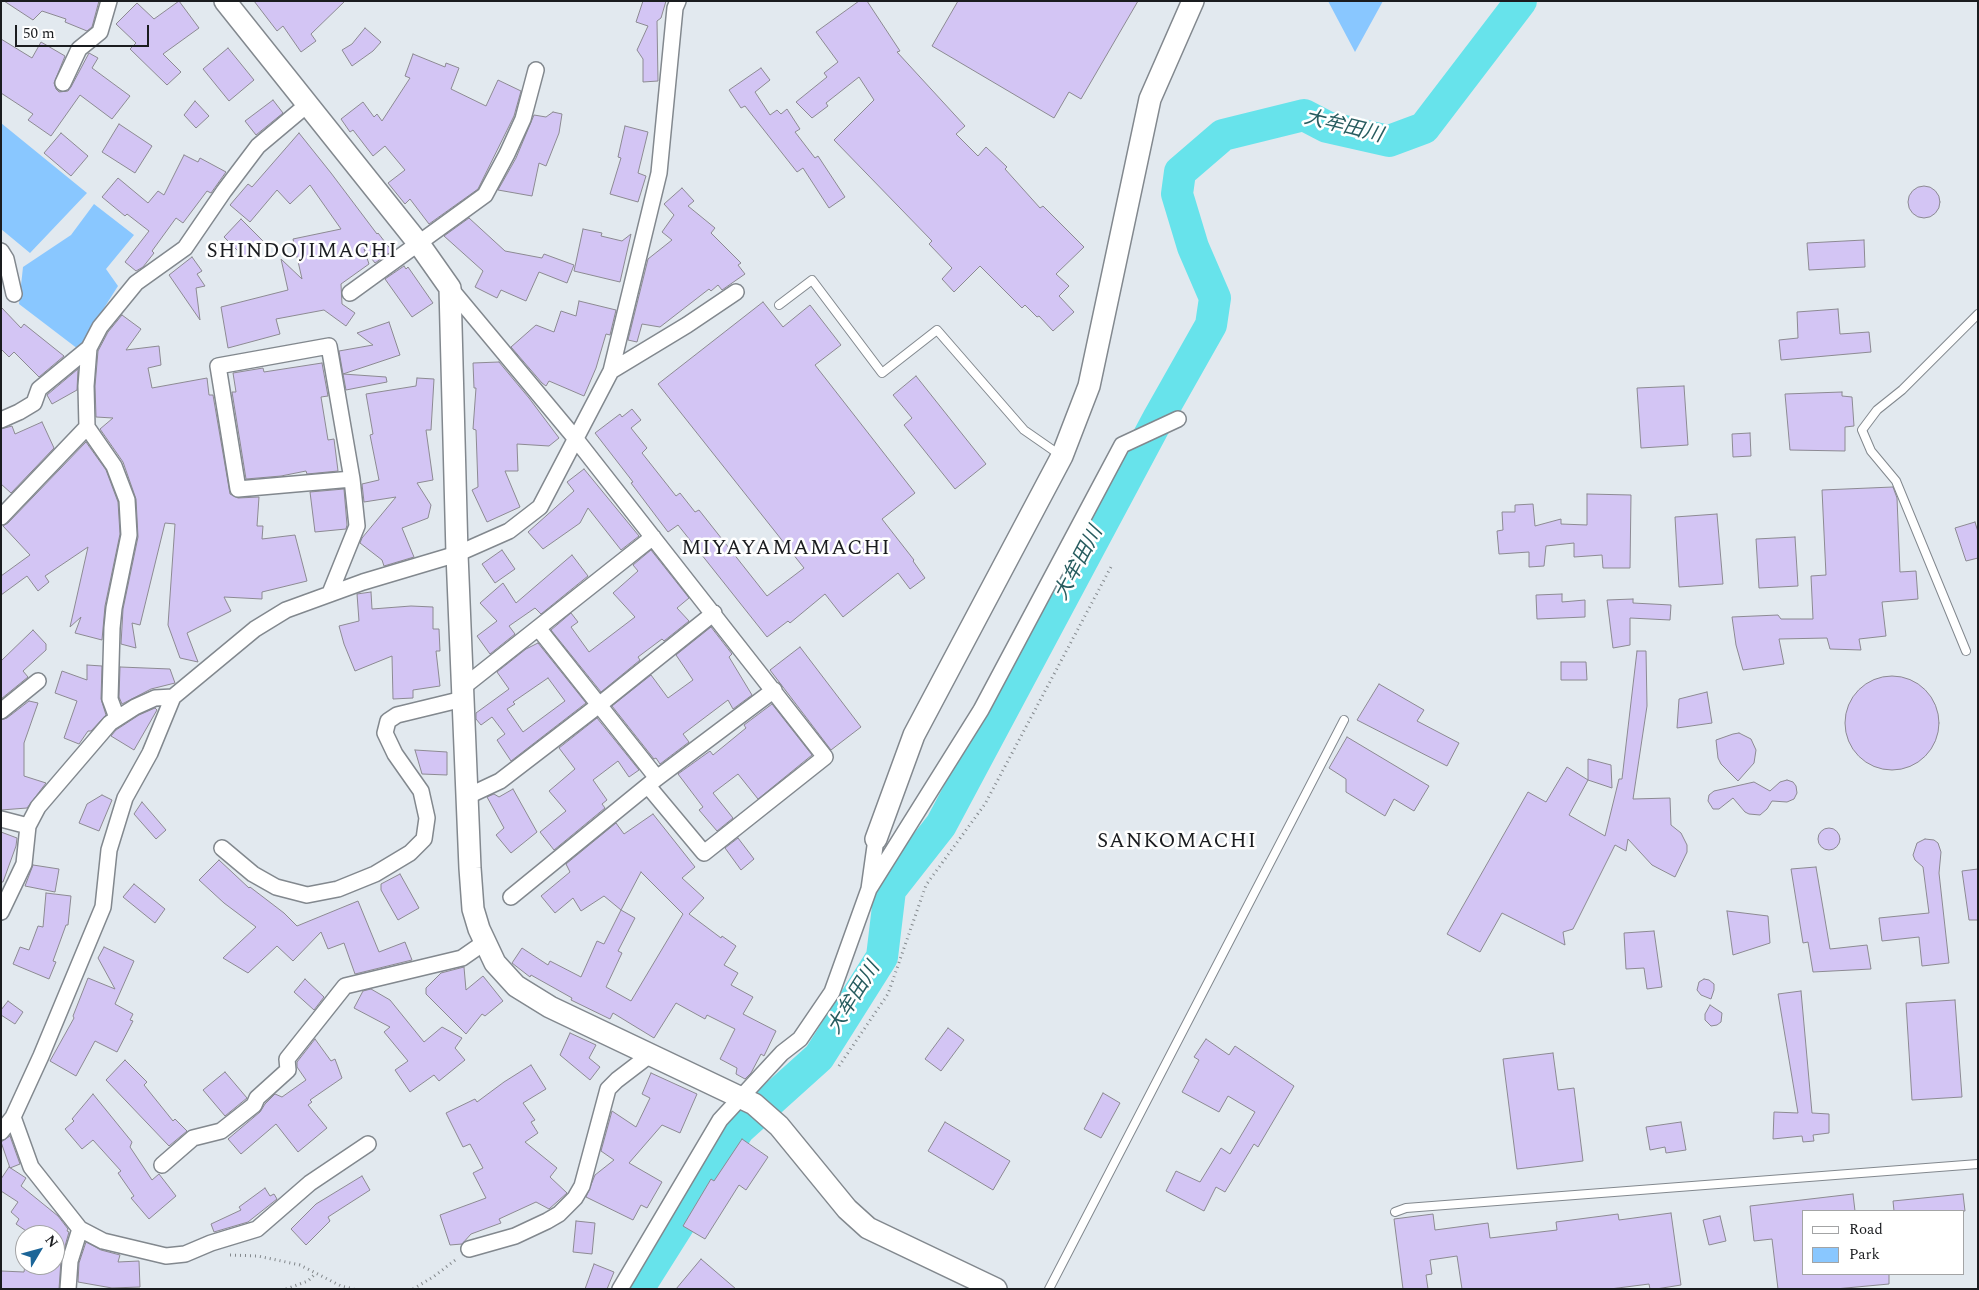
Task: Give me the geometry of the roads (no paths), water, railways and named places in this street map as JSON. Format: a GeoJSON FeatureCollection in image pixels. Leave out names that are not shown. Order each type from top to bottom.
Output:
{"type":"FeatureCollection","features":[{"type":"Feature","properties":{"kind":"street"},"geometry":{"type":"LineString","coordinates":[[63,83],[78,48],[100,32],[109,1]]}},
{"type":"Feature","properties":{"kind":"street"},"geometry":{"type":"LineString","coordinates":[[225,1],[419,244],[450,288],[575,438],[825,756],[704,853],[599,705],[538,628]]}},
{"type":"Feature","properties":{"kind":"street"},"geometry":{"type":"LineString","coordinates":[[368,1144],[310,1183],[257,1229],[210,1243],[185,1254],[166,1256],[103,1241],[80,1229],[31,1167],[5,1127],[41,1056],[103,907],[109,850],[125,798],[150,753],[173,697],[255,629],[286,610],[330,594],[457,554],[510,531],[540,507],[611,371],[659,173],[675,8],[678,1]]}},
{"type":"Feature","properties":{"kind":"street"},"geometry":{"type":"LineString","coordinates":[[620,1289],[720,1120],[782,1053],[800,1039],[832,992],[869,889],[876,839],[914,735],[1062,456],[1089,386],[1150,99],[1193,1]]}},
{"type":"Feature","properties":{"kind":"street"},"geometry":{"type":"LineString","coordinates":[[350,293],[485,195],[523,119],[536,70]]}},
{"type":"Feature","properties":{"kind":"street"},"geometry":{"type":"LineString","coordinates":[[1,420],[34,403],[39,389],[89,348],[100,327],[136,283],[185,248],[224,190],[258,146],[308,104]]}},
{"type":"Feature","properties":{"kind":"street"},"geometry":{"type":"LineString","coordinates":[[1,251],[6,259],[14,294]]}},
{"type":"Feature","properties":{"kind":"street"},"geometry":{"type":"LineString","coordinates":[[450,288],[457,554],[474,908],[479,929],[495,963],[516,986],[550,1007],[754,1104],[779,1126],[847,1209],[868,1228],[996,1289]]}},
{"type":"Feature","properties":{"kind":"street"},"geometry":{"type":"LineString","coordinates":[[611,371],[687,325],[736,292]]}},
{"type":"Feature","properties":{"kind":"street"},"geometry":{"type":"LineString","coordinates":[[330,594],[357,526],[352,479],[329,346],[218,366],[238,489],[352,479]]}},
{"type":"Feature","properties":{"kind":"street"},"geometry":{"type":"LineString","coordinates":[[89,348],[86,386],[87,427],[114,466],[126,500],[129,535],[114,608],[112,628],[110,699],[117,718]]}},
{"type":"Feature","properties":{"kind":"street"},"geometry":{"type":"LineString","coordinates":[[869,889],[981,710],[1122,445],[1178,419]]}},
{"type":"Feature","properties":{"kind":"street"},"geometry":{"type":"LineString","coordinates":[[1,518],[87,427]]}},
{"type":"Feature","properties":{"kind":"street"},"geometry":{"type":"LineString","coordinates":[[222,848],[253,874],[276,887],[308,894],[338,889],[375,874],[410,853],[424,839],[427,818],[421,791],[395,754],[385,733],[388,721],[397,715],[463,694],[538,628],[653,537]]}},
{"type":"Feature","properties":{"kind":"street"},"geometry":{"type":"LineString","coordinates":[[468,796],[500,780],[599,705],[714,613]]}},
{"type":"Feature","properties":{"kind":"street"},"geometry":{"type":"LineString","coordinates":[[1,711],[38,681]]}},
{"type":"Feature","properties":{"kind":"street"},"geometry":{"type":"LineString","coordinates":[[511,897],[653,782],[774,690]]}},
{"type":"Feature","properties":{"kind":"street"},"geometry":{"type":"LineString","coordinates":[[1,912],[24,864],[28,826],[38,807],[110,723],[134,707],[155,698],[173,697]]}},
{"type":"Feature","properties":{"kind":"street"},"geometry":{"type":"LineString","coordinates":[[1,819],[28,826]]}},
{"type":"Feature","properties":{"kind":"street"},"geometry":{"type":"LineString","coordinates":[[162,1165],[193,1138],[221,1131],[254,1105],[257,1098],[288,1070],[287,1059],[345,986],[462,958],[485,942]]}},
{"type":"Feature","properties":{"kind":"street"},"geometry":{"type":"LineString","coordinates":[[469,1250],[515,1236],[559,1214],[575,1198],[582,1186],[608,1089],[650,1054]]}},
{"type":"Feature","properties":{"kind":"street"},"geometry":{"type":"LineString","coordinates":[[68,1289],[70,1261],[80,1229]]}},
{"type":"Feature","properties":{"kind":"lane"},"geometry":{"type":"LineString","coordinates":[[779,305],[812,280],[882,373],[937,330],[1024,430],[1062,456]]}},
{"type":"Feature","properties":{"kind":"lane"},"geometry":{"type":"LineString","coordinates":[[1966,651],[1896,481],[1871,451],[1862,430],[1877,410],[1902,390],[1978,314]]}},
{"type":"Feature","properties":{"kind":"lane"},"geometry":{"type":"LineString","coordinates":[[1048,1289],[1344,720]]}},
{"type":"Feature","properties":{"kind":"lane"},"geometry":{"type":"LineString","coordinates":[[1395,1212],[1406,1208],[1978,1164]]}},
{"type":"Feature","properties":{"kind":"waterway","name":"大牟田川"},"geometry":{"type":"LineString","coordinates":[[638,1289],[739,1129],[819,1057],[882,957],[890,890],[941,825],[1159,417],[1211,325],[1215,298],[1193,247],[1177,194],[1180,172],[1223,135],[1304,115],[1327,127],[1389,141],[1424,128],[1521,1]]}},
{"type":"Feature","properties":{"kind":"district","name":"SHINDOJIMACHI"},"geometry":{"type":"Point","coordinates":[302,253]}},
{"type":"Feature","properties":{"kind":"district","name":"MIYAYAMAMACHI"},"geometry":{"type":"Point","coordinates":[786,550]}},
{"type":"Feature","properties":{"kind":"district","name":"SANKOMACHI"},"geometry":{"type":"Point","coordinates":[1177,843]}}]}
